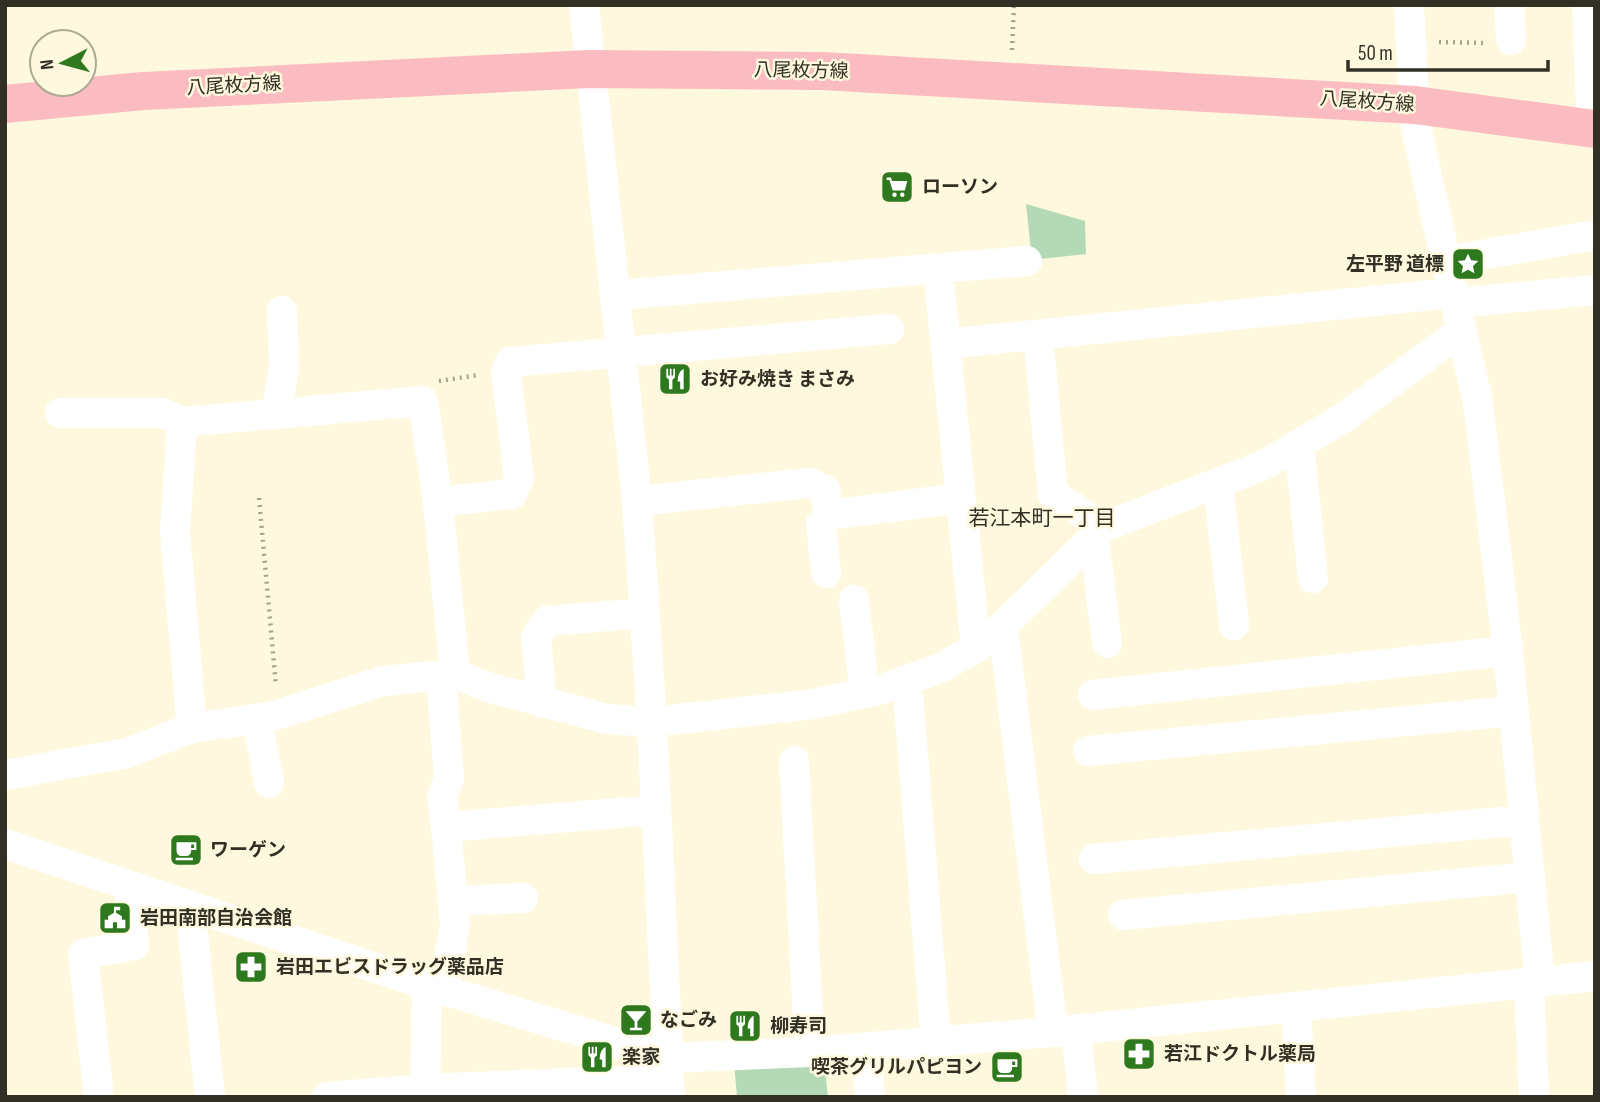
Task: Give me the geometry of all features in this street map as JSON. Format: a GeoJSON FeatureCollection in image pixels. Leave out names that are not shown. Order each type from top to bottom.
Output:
{"type":"FeatureCollection","features":[{"type":"Feature","properties":{"kind":"main road","name":"八尾枚方線"},"geometry":{"type":"LineString","coordinates":[[5,104],[143,90],[589,69],[822,71],[1415,105],[1593,129]]}},
{"type":"Feature","properties":{"kind":"street"},"geometry":{"type":"LineString","coordinates":[[584,5],[589,69],[618,295],[637,501],[652,722],[669,1078]]}},
{"type":"Feature","properties":{"kind":"street"},"geometry":{"type":"LineString","coordinates":[[1409,5],[1415,123],[1478,403],[1508,651],[1530,877],[1535,984],[1534,1097]]}},
{"type":"Feature","properties":{"kind":"street"},"geometry":{"type":"LineString","coordinates":[[1509,5],[1511,40]]}},
{"type":"Feature","properties":{"kind":"street"},"geometry":{"type":"LineString","coordinates":[[1587,5],[1593,129]]}},
{"type":"Feature","properties":{"kind":"street"},"geometry":{"type":"LineString","coordinates":[[1448,261],[1595,235]]}},
{"type":"Feature","properties":{"kind":"street"},"geometry":{"type":"LineString","coordinates":[[618,295],[1027,261]]}},
{"type":"Feature","properties":{"kind":"street"},"geometry":{"type":"LineString","coordinates":[[938,269],[976,648]]}},
{"type":"Feature","properties":{"kind":"street"},"geometry":{"type":"LineString","coordinates":[[945,344],[1038,335],[1456,309],[1595,290]]}},
{"type":"Feature","properties":{"kind":"street"},"geometry":{"type":"LineString","coordinates":[[5,775],[127,753],[192,728],[268,716],[383,681],[448,675],[607,719],[652,722],[814,704],[866,693],[907,680],[940,668],[976,648],[1003,626],[1099,532],[1264,465],[1346,416],[1456,309]]}},
{"type":"Feature","properties":{"kind":"street"},"geometry":{"type":"LineString","coordinates":[[276,414],[284,367],[282,311]]}},
{"type":"Feature","properties":{"kind":"street"},"geometry":{"type":"LineString","coordinates":[[438,502],[512,494],[519,480],[506,372],[510,362],[889,329]]}},
{"type":"Feature","properties":{"kind":"street"},"geometry":{"type":"LineString","coordinates":[[1038,335],[1053,494],[1099,532],[1107,643]]}},
{"type":"Feature","properties":{"kind":"street"},"geometry":{"type":"LineString","coordinates":[[60,413],[163,412],[182,422],[424,401],[438,502],[448,675],[449,778],[442,797],[455,925],[435,988],[425,1093]]}},
{"type":"Feature","properties":{"kind":"street"},"geometry":{"type":"LineString","coordinates":[[182,422],[175,532],[192,728]]}},
{"type":"Feature","properties":{"kind":"street"},"geometry":{"type":"LineString","coordinates":[[1299,444],[1313,578]]}},
{"type":"Feature","properties":{"kind":"street"},"geometry":{"type":"LineString","coordinates":[[637,501],[809,483],[825,490],[829,515]]}},
{"type":"Feature","properties":{"kind":"street"},"geometry":{"type":"LineString","coordinates":[[1217,483],[1234,625]]}},
{"type":"Feature","properties":{"kind":"street"},"geometry":{"type":"LineString","coordinates":[[826,573],[821,523],[829,515],[961,498]]}},
{"type":"Feature","properties":{"kind":"street"},"geometry":{"type":"LineString","coordinates":[[855,600],[866,693]]}},
{"type":"Feature","properties":{"kind":"street"},"geometry":{"type":"LineString","coordinates":[[542,703],[536,637],[547,621],[645,613]]}},
{"type":"Feature","properties":{"kind":"street"},"geometry":{"type":"LineString","coordinates":[[1003,626],[1064,1031],[1083,1097]]}},
{"type":"Feature","properties":{"kind":"street"},"geometry":{"type":"LineString","coordinates":[[1093,695],[1508,651]]}},
{"type":"Feature","properties":{"kind":"street"},"geometry":{"type":"LineString","coordinates":[[907,680],[936,1042]]}},
{"type":"Feature","properties":{"kind":"street"},"geometry":{"type":"LineString","coordinates":[[1088,751],[1513,711]]}},
{"type":"Feature","properties":{"kind":"street"},"geometry":{"type":"LineString","coordinates":[[268,716],[269,783]]}},
{"type":"Feature","properties":{"kind":"street"},"geometry":{"type":"LineString","coordinates":[[794,761],[810,1052]]}},
{"type":"Feature","properties":{"kind":"street"},"geometry":{"type":"LineString","coordinates":[[446,827],[656,810]]}},
{"type":"Feature","properties":{"kind":"street"},"geometry":{"type":"LineString","coordinates":[[1094,859],[1524,820]]}},
{"type":"Feature","properties":{"kind":"street"},"geometry":{"type":"LineString","coordinates":[[5,844],[435,988],[669,1078]]}},
{"type":"Feature","properties":{"kind":"street"},"geometry":{"type":"LineString","coordinates":[[1124,915],[1530,877]]}},
{"type":"Feature","properties":{"kind":"street"},"geometry":{"type":"LineString","coordinates":[[98,1089],[83,954],[134,945],[129,886]]}},
{"type":"Feature","properties":{"kind":"street"},"geometry":{"type":"LineString","coordinates":[[453,901],[523,898]]}},
{"type":"Feature","properties":{"kind":"street"},"geometry":{"type":"LineString","coordinates":[[190,906],[210,1097]]}},
{"type":"Feature","properties":{"kind":"street"},"geometry":{"type":"LineString","coordinates":[[330,1097],[669,1078],[810,1052],[1064,1031],[1595,976]]}},
{"type":"Feature","properties":{"kind":"street"},"geometry":{"type":"LineString","coordinates":[[1296,1007],[1301,1097]]}},
{"type":"Feature","properties":{"kind":"street"},"geometry":{"type":"LineString","coordinates":[[866,1048],[870,1097]]}},
{"type":"Feature","properties":{"kind":"path"},"geometry":{"type":"LineString","coordinates":[[1011,80],[1014,5]]}},
{"type":"Feature","properties":{"kind":"path"},"geometry":{"type":"LineString","coordinates":[[1410,41],[1497,43],[1511,40]]}},
{"type":"Feature","properties":{"kind":"path"},"geometry":{"type":"LineString","coordinates":[[424,401],[422,383],[506,372]]}},
{"type":"Feature","properties":{"kind":"path"},"geometry":{"type":"LineString","coordinates":[[259,498],[268,716]]}},
{"type":"Feature","properties":{"kind":"green space"},"geometry":{"type":"Polygon","coordinates":[[[1026,204],[1085,221],[1086,254],[1032,260],[1026,204]]]}},
{"type":"Feature","properties":{"kind":"green space"},"geometry":{"type":"Polygon","coordinates":[[[824,1061],[828,1097],[737,1097],[734,1062],[824,1061]]]}},
{"type":"Feature","properties":{"kind":"place","name":"ローソン"},"geometry":{"type":"Point","coordinates":[897,187]}},
{"type":"Feature","properties":{"kind":"place","name":"左平野 道標"},"geometry":{"type":"Point","coordinates":[1468,264]}},
{"type":"Feature","properties":{"kind":"place","name":"お好み焼き まさみ"},"geometry":{"type":"Point","coordinates":[675,379]}},
{"type":"Feature","properties":{"kind":"place","name":"ワーゲン"},"geometry":{"type":"Point","coordinates":[186,850]}},
{"type":"Feature","properties":{"kind":"place","name":"岩田南部自治会館"},"geometry":{"type":"Point","coordinates":[115,918]}},
{"type":"Feature","properties":{"kind":"place","name":"岩田エビスドラッグ薬品店"},"geometry":{"type":"Point","coordinates":[251,967]}},
{"type":"Feature","properties":{"kind":"place","name":"なごみ"},"geometry":{"type":"Point","coordinates":[636,1020]}},
{"type":"Feature","properties":{"kind":"place","name":"柳寿司"},"geometry":{"type":"Point","coordinates":[745,1026]}},
{"type":"Feature","properties":{"kind":"place","name":"若江ドクトル薬局"},"geometry":{"type":"Point","coordinates":[1139,1054]}},
{"type":"Feature","properties":{"kind":"place","name":"楽家"},"geometry":{"type":"Point","coordinates":[597,1057]}},
{"type":"Feature","properties":{"kind":"place","name":"喫茶グリルパピヨン"},"geometry":{"type":"Point","coordinates":[1007,1067]}},
{"type":"Feature","properties":{"kind":"district","name":"若江本町一丁目"},"geometry":{"type":"Point","coordinates":[1042,518]}}]}
